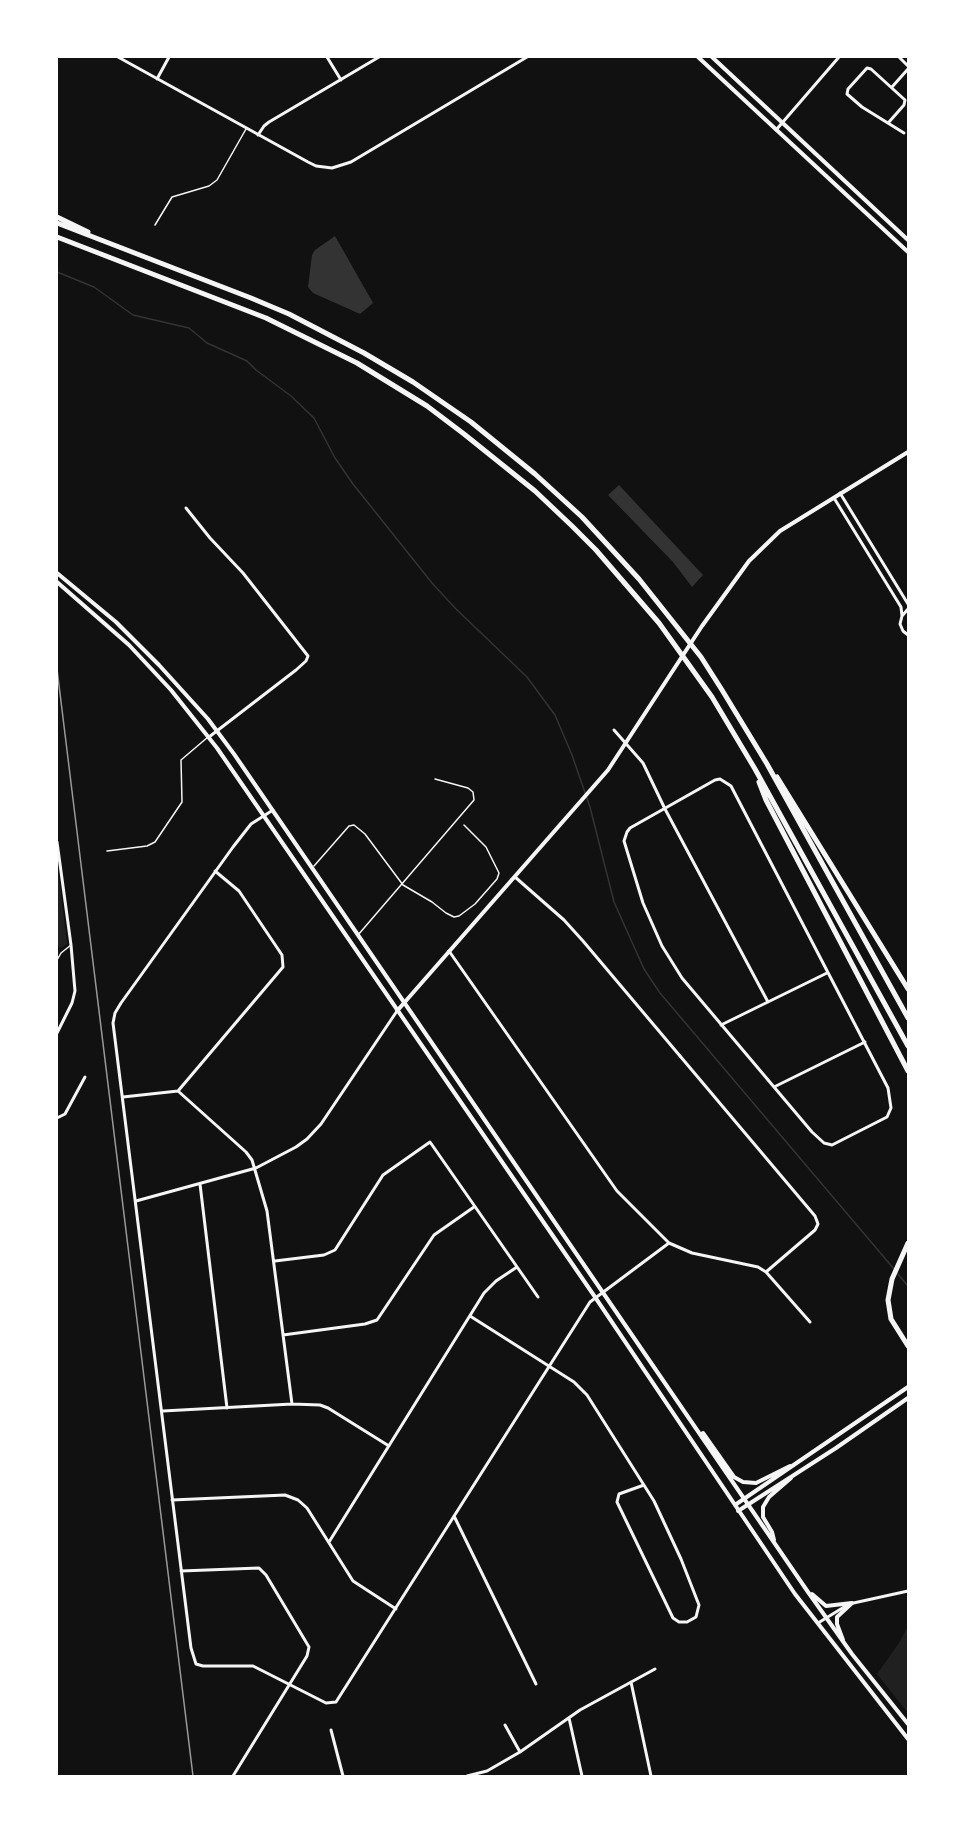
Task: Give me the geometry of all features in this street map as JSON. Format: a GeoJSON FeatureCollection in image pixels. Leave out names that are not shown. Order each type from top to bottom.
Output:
{"type":"FeatureCollection","features":[{"type":"Feature","properties":{"kind":"highway"},"geometry":{"type":"LineString","coordinates":[[57,218],[99,239]]}},
{"type":"Feature","properties":{"kind":"highway"},"geometry":{"type":"LineString","coordinates":[[57,223],[261,302],[336,338],[413,382],[505,448],[582,517],[639,579],[700,657],[742,720],[908,1018]]}},
{"type":"Feature","properties":{"kind":"highway"},"geometry":{"type":"LineString","coordinates":[[58,237],[203,292],[295,331],[390,383],[464,434],[535,491],[596,550],[632,589],[718,706],[908,1046]]}},
{"type":"Feature","properties":{"kind":"highway"},"geometry":{"type":"LineString","coordinates":[[766,764],[797,806],[908,989]]}},
{"type":"Feature","properties":{"kind":"highway"},"geometry":{"type":"LineString","coordinates":[[755,769],[766,800],[908,1071]]}},
{"type":"Feature","properties":{"kind":"highway"},"geometry":{"type":"LineString","coordinates":[[907,1246],[892,1279],[888,1293],[888,1307],[891,1319],[908,1346]]}},
{"type":"Feature","properties":{"kind":"main road"},"geometry":{"type":"LineString","coordinates":[[698,57],[908,252]]}},
{"type":"Feature","properties":{"kind":"main road"},"geometry":{"type":"LineString","coordinates":[[712,57],[908,240]]}},
{"type":"Feature","properties":{"kind":"main road"},"geometry":{"type":"LineString","coordinates":[[397,1011],[514,875],[594,787],[627,743],[735,579],[762,548],[780,531],[908,452]]}},
{"type":"Feature","properties":{"kind":"main road"},"geometry":{"type":"LineString","coordinates":[[57,573],[116,622],[159,665],[217,730],[808,1592],[908,1724]]}},
{"type":"Feature","properties":{"kind":"main road"},"geometry":{"type":"LineString","coordinates":[[57,582],[136,653],[171,690],[208,737],[264,814],[817,1624],[908,1739]]}},
{"type":"Feature","properties":{"kind":"main road"},"geometry":{"type":"LineString","coordinates":[[735,1505],[908,1387]]}},
{"type":"Feature","properties":{"kind":"main road"},"geometry":{"type":"LineString","coordinates":[[738,1510],[843,1443],[908,1398]]}},
{"type":"Feature","properties":{"kind":"main road"},"geometry":{"type":"LineString","coordinates":[[693,1423],[707,1438],[734,1477],[742,1482],[756,1483],[796,1463]]}},
{"type":"Feature","properties":{"kind":"main road"},"geometry":{"type":"LineString","coordinates":[[774,1542],[772,1532],[763,1517],[763,1507],[769,1497],[801,1470]]}},
{"type":"Feature","properties":{"kind":"main road"},"geometry":{"type":"LineString","coordinates":[[808,1592],[826,1606],[853,1602]]}},
{"type":"Feature","properties":{"kind":"main road"},"geometry":{"type":"LineString","coordinates":[[843,1641],[837,1617],[853,1602]]}},
{"type":"Feature","properties":{"kind":"street"},"geometry":{"type":"LineString","coordinates":[[118,57],[258,136],[316,166],[332,168],[359,157],[527,57]]}},
{"type":"Feature","properties":{"kind":"street"},"geometry":{"type":"LineString","coordinates":[[157,79],[169,57]]}},
{"type":"Feature","properties":{"kind":"street"},"geometry":{"type":"LineString","coordinates":[[327,57],[341,80]]}},
{"type":"Feature","properties":{"kind":"street"},"geometry":{"type":"LineString","coordinates":[[258,136],[264,126],[379,57]]}},
{"type":"Feature","properties":{"kind":"street"},"geometry":{"type":"LineString","coordinates":[[776,130],[839,57]]}},
{"type":"Feature","properties":{"kind":"street"},"geometry":{"type":"LineString","coordinates":[[891,87],[908,67],[899,57]]}},
{"type":"Feature","properties":{"kind":"street"},"geometry":{"type":"LineString","coordinates":[[889,122],[906,102],[868,68],[847,92],[848,95],[904,133]]}},
{"type":"Feature","properties":{"kind":"street"},"geometry":{"type":"LineString","coordinates":[[840,494],[908,604]]}},
{"type":"Feature","properties":{"kind":"street"},"geometry":{"type":"LineString","coordinates":[[834,498],[901,607],[902,628],[908,635]]}},
{"type":"Feature","properties":{"kind":"street"},"geometry":{"type":"LineString","coordinates":[[186,507],[210,538],[238,567],[308,656],[296,670],[208,737]]}},
{"type":"Feature","properties":{"kind":"street"},"geometry":{"type":"LineString","coordinates":[[902,616],[908,609]]}},
{"type":"Feature","properties":{"kind":"street"},"geometry":{"type":"LineString","coordinates":[[614,730],[643,763],[665,809],[768,1002]]}},
{"type":"Feature","properties":{"kind":"street"},"geometry":{"type":"LineString","coordinates":[[720,779],[728,783],[827,973],[885,1079],[891,1102],[890,1113],[882,1121],[832,1145],[819,1140],[682,978],[662,946],[646,912],[627,850],[625,836],[630,828],[715,780],[720,779]]}},
{"type":"Feature","properties":{"kind":"street"},"geometry":{"type":"LineString","coordinates":[[273,810],[264,814],[247,829],[215,871],[115,1013],[113,1023],[163,1411],[181,1571],[192,1654],[196,1664],[253,1666],[326,1703],[336,1702],[578,1319],[595,1297],[669,1243]]}},
{"type":"Feature","properties":{"kind":"street"},"geometry":{"type":"LineString","coordinates":[[57,842],[71,945],[74,998],[57,1033]]}},
{"type":"Feature","properties":{"kind":"street"},"geometry":{"type":"LineString","coordinates":[[123,1097],[178,1091],[283,968],[282,955],[242,896],[235,887],[215,871]]}},
{"type":"Feature","properties":{"kind":"street"},"geometry":{"type":"LineString","coordinates":[[514,875],[564,920],[583,941],[817,1218],[818,1224],[815,1230],[766,1272]]}},
{"type":"Feature","properties":{"kind":"street"},"geometry":{"type":"LineString","coordinates":[[449,951],[612,1186],[669,1243],[692,1253],[758,1267],[766,1272],[810,1322]]}},
{"type":"Feature","properties":{"kind":"street"},"geometry":{"type":"LineString","coordinates":[[721,1025],[827,973]]}},
{"type":"Feature","properties":{"kind":"street"},"geometry":{"type":"LineString","coordinates":[[136,1201],[256,1168],[296,1147],[315,1131],[397,1011]]}},
{"type":"Feature","properties":{"kind":"street"},"geometry":{"type":"LineString","coordinates":[[774,1087],[865,1042]]}},
{"type":"Feature","properties":{"kind":"street"},"geometry":{"type":"LineString","coordinates":[[57,1118],[65,1114],[85,1077]]}},
{"type":"Feature","properties":{"kind":"street"},"geometry":{"type":"LineString","coordinates":[[178,1091],[248,1154],[256,1168],[267,1211],[292,1404]]}},
{"type":"Feature","properties":{"kind":"street"},"geometry":{"type":"LineString","coordinates":[[274,1261],[324,1255],[335,1250],[383,1175],[430,1142],[538,1297]]}},
{"type":"Feature","properties":{"kind":"street"},"geometry":{"type":"LineString","coordinates":[[200,1184],[227,1408]]}},
{"type":"Feature","properties":{"kind":"street"},"geometry":{"type":"LineString","coordinates":[[283,1335],[366,1324],[377,1320],[434,1235],[475,1206]]}},
{"type":"Feature","properties":{"kind":"street"},"geometry":{"type":"LineString","coordinates":[[329,1542],[489,1288],[517,1267]]}},
{"type":"Feature","properties":{"kind":"street"},"geometry":{"type":"LineString","coordinates":[[470,1316],[574,1382],[587,1395],[644,1485],[654,1501],[695,1593],[699,1605],[698,1613],[687,1622],[679,1622],[673,1618],[617,1502],[619,1494],[644,1485]]}},
{"type":"Feature","properties":{"kind":"street"},"geometry":{"type":"LineString","coordinates":[[163,1411],[292,1404],[320,1405],[389,1446]]}},
{"type":"Feature","properties":{"kind":"street"},"geometry":{"type":"LineString","coordinates":[[172,1500],[285,1496],[294,1498],[307,1508],[353,1581],[396,1609]]}},
{"type":"Feature","properties":{"kind":"street"},"geometry":{"type":"LineString","coordinates":[[453,1516],[536,1684]]}},
{"type":"Feature","properties":{"kind":"street"},"geometry":{"type":"LineString","coordinates":[[181,1571],[257,1567],[265,1573],[309,1647],[307,1656],[233,1776]]}},
{"type":"Feature","properties":{"kind":"street"},"geometry":{"type":"LineString","coordinates":[[817,1624],[853,1602],[908,1591]]}},
{"type":"Feature","properties":{"kind":"street"},"geometry":{"type":"LineString","coordinates":[[467,1776],[487,1771],[520,1752],[569,1718],[655,1669]]}},
{"type":"Feature","properties":{"kind":"street"},"geometry":{"type":"LineString","coordinates":[[630,1682],[651,1776]]}},
{"type":"Feature","properties":{"kind":"street"},"geometry":{"type":"LineString","coordinates":[[569,1718],[582,1776]]}},
{"type":"Feature","properties":{"kind":"street"},"geometry":{"type":"LineString","coordinates":[[505,1725],[520,1752]]}},
{"type":"Feature","properties":{"kind":"street"},"geometry":{"type":"LineString","coordinates":[[331,1730],[344,1776]]}},
{"type":"Feature","properties":{"kind":"street"},"geometry":{"type":"LineString","coordinates":[[487,1771],[488,1776]]}},
{"type":"Feature","properties":{"kind":"lane"},"geometry":{"type":"LineString","coordinates":[[155,225],[172,197],[212,184],[216,180],[246,129]]}},
{"type":"Feature","properties":{"kind":"lane"},"geometry":{"type":"LineString","coordinates":[[107,851],[147,846],[155,842],[182,802],[181,760],[208,737]]}},
{"type":"Feature","properties":{"kind":"lane"},"geometry":{"type":"LineString","coordinates":[[358,936],[474,799],[473,792],[468,788],[435,779]]}},
{"type":"Feature","properties":{"kind":"lane"},"geometry":{"type":"LineString","coordinates":[[312,868],[348,827],[354,825],[365,834],[403,885],[450,916],[459,916],[475,904],[494,883],[499,873],[486,847],[464,825]]}},
{"type":"Feature","properties":{"kind":"lane"},"geometry":{"type":"LineString","coordinates":[[57,960],[61,953],[71,945]]}},
{"type":"Feature","properties":{"kind":"shaded area"},"geometry":{"type":"Polygon","coordinates":[[[335,236],[373,303],[360,314],[313,293],[308,287],[312,255],[315,250],[335,236]]]}},
{"type":"Feature","properties":{"kind":"shaded area"},"geometry":{"type":"Polygon","coordinates":[[[619,485],[703,575],[692,587],[673,562],[608,495],[619,485]]]}},
{"type":"Feature","properties":{"kind":"shaded area"},"geometry":{"type":"Polygon","coordinates":[[[58,869],[67,944],[61,948],[57,946],[58,869]]]}},
{"type":"Feature","properties":{"kind":"shaded area"},"geometry":{"type":"Polygon","coordinates":[[[908,1626],[908,1713],[877,1674],[908,1626]]]}},
{"type":"Feature","properties":{"kind":"waterway"},"geometry":{"type":"LineString","coordinates":[[57,272],[94,287],[133,315],[189,328],[207,343],[247,361],[291,396],[314,418],[335,458],[353,484],[432,583],[527,677],[555,715],[590,807],[614,902],[644,969],[660,993],[894,1269]]}},
{"type":"Feature","properties":{"kind":"waterway"},"geometry":{"type":"LineString","coordinates":[[897,1273],[908,1286]]}},
{"type":"Feature","properties":{"kind":"railway"},"geometry":{"type":"LineString","coordinates":[[57,669],[193,1776]]}}]}
